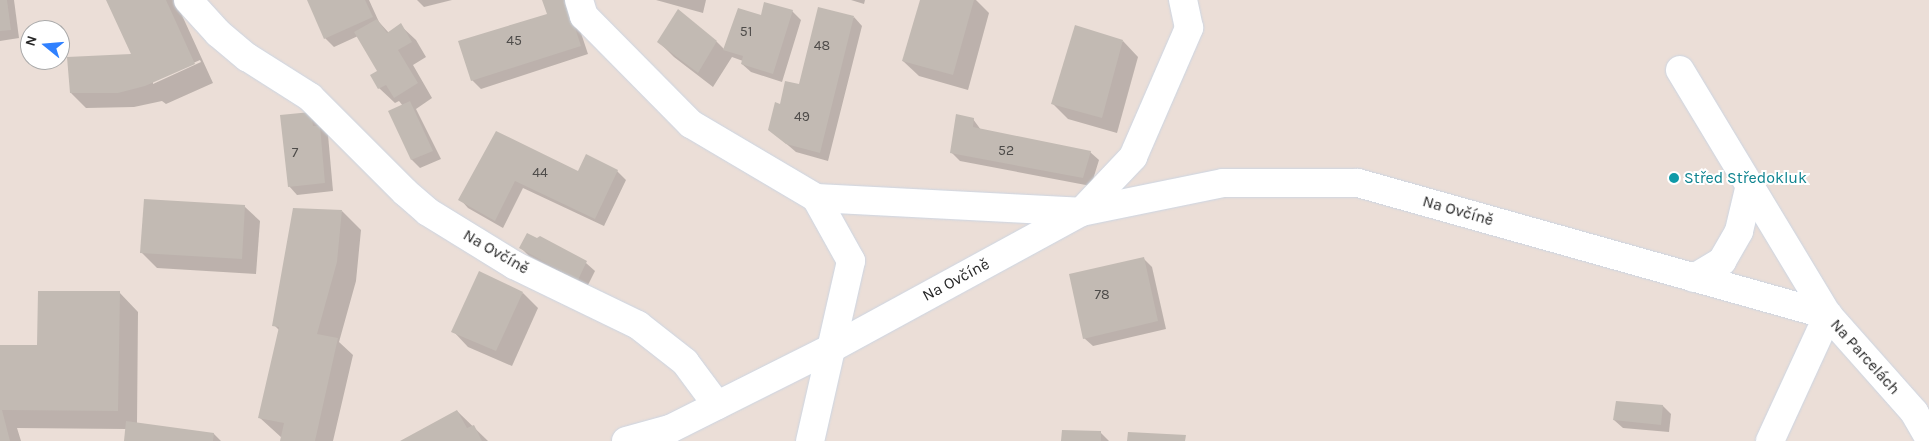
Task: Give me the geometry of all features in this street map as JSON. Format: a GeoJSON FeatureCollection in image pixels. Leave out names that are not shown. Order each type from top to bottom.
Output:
{"type":"FeatureCollection","features":[{"type":"Feature","properties":{"kind":"street","name":"Na Ovčíně"},"geometry":{"type":"LineString","coordinates":[[188,0],[218,33],[247,57],[310,97],[428,212],[514,265],[638,325],[686,362],[717,405],[830,349],[1081,212],[1133,157],[1189,28],[1183,0]]}},
{"type":"Feature","properties":{"kind":"street","name":"Na Ovčíně"},"geometry":{"type":"LineString","coordinates":[[579,0],[584,16],[691,124],[816,198],[1081,212],[1223,183],[1358,183],[1828,315]]}},
{"type":"Feature","properties":{"kind":"street"},"geometry":{"type":"LineString","coordinates":[[1680,70],[1828,315]]}},
{"type":"Feature","properties":{"kind":"street"},"geometry":{"type":"LineString","coordinates":[[1694,278],[1722,261],[1739,232],[1750,185]]}},
{"type":"Feature","properties":{"kind":"street"},"geometry":{"type":"LineString","coordinates":[[810,441],[851,261],[816,198]]}},
{"type":"Feature","properties":{"kind":"street","name":"Na Parcelách"},"geometry":{"type":"LineString","coordinates":[[1770,441],[1828,315],[1914,412],[1929,438]]}},
{"type":"Feature","properties":{"kind":"street"},"geometry":{"type":"LineString","coordinates":[[626,441],[670,429],[717,405]]}},
{"type":"Feature","properties":{"kind":"building"},"geometry":{"type":"Polygon","coordinates":[[[0,0],[7,0],[11,30],[0,31],[0,0]]]}},
{"type":"Feature","properties":{"kind":"building"},"geometry":{"type":"Polygon","coordinates":[[[106,0],[166,0],[195,64],[145,86],[118,93],[70,93],[68,70],[70,70],[70,57],[131,54],[106,0]]]}},
{"type":"Feature","properties":{"kind":"building"},"geometry":{"type":"Polygon","coordinates":[[[307,0],[365,0],[373,17],[324,39],[307,0]]]}},
{"type":"Feature","properties":{"kind":"building"},"geometry":{"type":"Polygon","coordinates":[[[542,0],[566,0],[581,46],[471,81],[458,41],[547,14],[542,0]]]}},
{"type":"Feature","properties":{"kind":"building"},"geometry":{"type":"Polygon","coordinates":[[[920,0],[974,0],[953,75],[902,61],[920,0]]]}},
{"type":"Feature","properties":{"kind":"building"},"geometry":{"type":"Polygon","coordinates":[[[764,2],[793,10],[773,74],[741,64],[743,56],[723,50],[738,8],[761,15],[764,2]]]}},
{"type":"Feature","properties":{"kind":"building"},"geometry":{"type":"Polygon","coordinates":[[[818,7],[854,16],[820,153],[786,144],[768,130],[775,102],[780,104],[785,81],[799,84],[818,7]]]}},
{"type":"Feature","properties":{"kind":"building"},"geometry":{"type":"Polygon","coordinates":[[[678,9],[717,41],[698,73],[657,42],[678,9]]]}},
{"type":"Feature","properties":{"kind":"building"},"geometry":{"type":"Polygon","coordinates":[[[377,19],[387,33],[401,23],[412,42],[398,50],[418,83],[394,98],[386,85],[378,89],[370,75],[377,71],[354,32],[377,19]]]}},
{"type":"Feature","properties":{"kind":"building"},"geometry":{"type":"Polygon","coordinates":[[[1075,25],[1123,40],[1102,118],[1051,104],[1075,25]]]}},
{"type":"Feature","properties":{"kind":"building"},"geometry":{"type":"Polygon","coordinates":[[[410,101],[433,151],[411,160],[388,111],[410,101]]]}},
{"type":"Feature","properties":{"kind":"building"},"geometry":{"type":"Polygon","coordinates":[[[311,112],[313,126],[320,126],[325,183],[288,187],[280,115],[311,112]]]}},
{"type":"Feature","properties":{"kind":"building"},"geometry":{"type":"Polygon","coordinates":[[[956,114],[974,118],[973,127],[1091,151],[1083,178],[950,153],[956,114]]]}},
{"type":"Feature","properties":{"kind":"building"},"geometry":{"type":"Polygon","coordinates":[[[496,131],[578,171],[586,154],[618,170],[595,219],[515,181],[495,221],[458,200],[496,131]]]}},
{"type":"Feature","properties":{"kind":"building"},"geometry":{"type":"Polygon","coordinates":[[[144,199],[245,205],[242,259],[140,253],[144,199]]]}},
{"type":"Feature","properties":{"kind":"building"},"geometry":{"type":"Polygon","coordinates":[[[293,208],[342,210],[337,262],[317,334],[338,338],[315,441],[280,441],[284,423],[258,418],[279,327],[272,326],[293,208]]]}},
{"type":"Feature","properties":{"kind":"building"},"geometry":{"type":"Polygon","coordinates":[[[527,233],[537,238],[540,236],[587,261],[578,280],[519,248],[527,233]]]}},
{"type":"Feature","properties":{"kind":"building"},"geometry":{"type":"Polygon","coordinates":[[[1144,257],[1158,321],[1083,339],[1069,274],[1144,257]]]}},
{"type":"Feature","properties":{"kind":"building"},"geometry":{"type":"Polygon","coordinates":[[[479,271],[523,292],[496,351],[451,332],[479,271]]]}},
{"type":"Feature","properties":{"kind":"building"},"geometry":{"type":"Polygon","coordinates":[[[38,291],[120,291],[118,411],[2,410],[10,441],[0,441],[0,345],[37,345],[38,291]]]}},
{"type":"Feature","properties":{"kind":"building"},"geometry":{"type":"Polygon","coordinates":[[[1616,401],[1663,405],[1661,425],[1613,420],[1616,401]]]}},
{"type":"Feature","properties":{"kind":"building"},"geometry":{"type":"Polygon","coordinates":[[[457,410],[467,428],[474,425],[482,441],[400,441],[457,410]]]}},
{"type":"Feature","properties":{"kind":"building"},"geometry":{"type":"Polygon","coordinates":[[[126,421],[214,433],[213,441],[124,441],[126,421]]]}},
{"type":"Feature","properties":{"kind":"building"},"geometry":{"type":"Polygon","coordinates":[[[1062,430],[1101,431],[1101,441],[1061,441],[1062,430]]]}},
{"type":"Feature","properties":{"kind":"building"},"geometry":{"type":"Polygon","coordinates":[[[1128,432],[1186,435],[1185,441],[1127,441],[1128,432]]]}},
{"type":"Feature","properties":{"kind":"place","name":"Střed Středokluk"},"geometry":{"type":"Point","coordinates":[1674,178]}}]}
